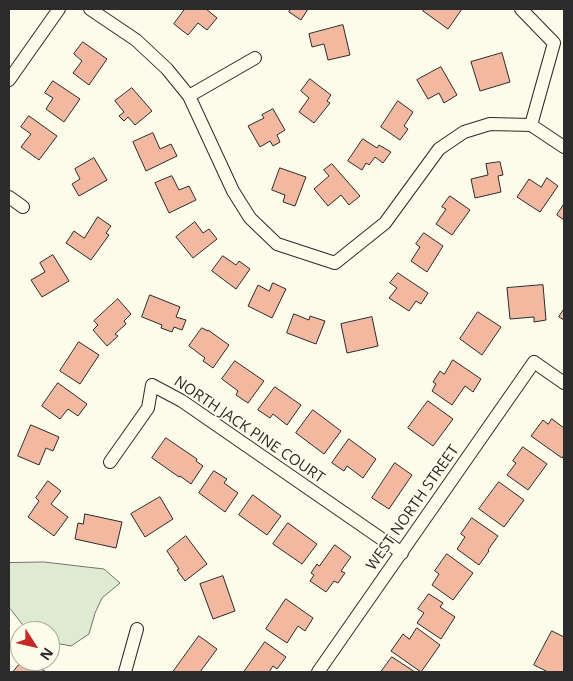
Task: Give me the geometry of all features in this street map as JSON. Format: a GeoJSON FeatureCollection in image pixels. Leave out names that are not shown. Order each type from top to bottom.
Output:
{"type":"FeatureCollection","features":[{"type":"Feature","properties":{"kind":"street"},"geometry":{"type":"LineString","coordinates":[[9,80],[59,9]]}},
{"type":"Feature","properties":{"kind":"street"},"geometry":{"type":"LineString","coordinates":[[90,9],[136,40],[167,69],[189,96],[234,191],[250,218],[278,244],[334,263],[385,223],[439,149],[464,132],[490,124],[531,125],[564,147]]}},
{"type":"Feature","properties":{"kind":"street"},"geometry":{"type":"LineString","coordinates":[[521,9],[554,43],[531,125]]}},
{"type":"Feature","properties":{"kind":"street"},"geometry":{"type":"LineString","coordinates":[[189,96],[255,58]]}},
{"type":"Feature","properties":{"kind":"street"},"geometry":{"type":"LineString","coordinates":[[9,197],[22,207]]}},
{"type":"Feature","properties":{"kind":"street","name":"WEST NORTH STREET"},"geometry":{"type":"LineString","coordinates":[[318,672],[534,362],[564,384]]}},
{"type":"Feature","properties":{"kind":"street","name":"NORTH JACK PINE COURT"},"geometry":{"type":"LineString","coordinates":[[110,462],[148,408],[152,385],[182,402],[402,553]]}},
{"type":"Feature","properties":{"kind":"street"},"geometry":{"type":"LineString","coordinates":[[124,672],[137,629]]}},
{"type":"Feature","properties":{"kind":"green space"},"geometry":{"type":"Polygon","coordinates":[[[44,562],[104,569],[120,583],[102,598],[89,634],[71,646],[60,644],[60,621],[20,621],[9,607],[9,563],[44,562]]]}},
{"type":"Feature","properties":{"kind":"building"},"geometry":{"type":"Polygon","coordinates":[[[185,9],[206,9],[217,18],[207,30],[198,23],[188,35],[174,24],[185,9]]]}},
{"type":"Feature","properties":{"kind":"building"},"geometry":{"type":"Polygon","coordinates":[[[291,9],[308,9],[301,20],[289,12],[291,9]]]}},
{"type":"Feature","properties":{"kind":"building"},"geometry":{"type":"Polygon","coordinates":[[[425,9],[462,9],[448,29],[423,11],[425,9]]]}},
{"type":"Feature","properties":{"kind":"building"},"geometry":{"type":"Polygon","coordinates":[[[343,25],[350,55],[328,60],[324,44],[312,47],[309,34],[343,25]]]}},
{"type":"Feature","properties":{"kind":"building"},"geometry":{"type":"Polygon","coordinates":[[[83,42],[107,59],[89,85],[73,73],[82,61],[74,54],[83,42]]]}},
{"type":"Feature","properties":{"kind":"building"},"geometry":{"type":"Polygon","coordinates":[[[502,53],[510,82],[480,91],[471,62],[502,53]]]}},
{"type":"Feature","properties":{"kind":"building"},"geometry":{"type":"Polygon","coordinates":[[[441,67],[457,95],[444,103],[439,93],[428,99],[417,80],[441,67]]]}},
{"type":"Feature","properties":{"kind":"building"},"geometry":{"type":"Polygon","coordinates":[[[310,79],[331,95],[327,101],[330,103],[314,123],[299,112],[309,98],[301,91],[310,79]]]}},
{"type":"Feature","properties":{"kind":"building"},"geometry":{"type":"Polygon","coordinates":[[[53,81],[80,99],[64,122],[46,109],[53,98],[45,93],[53,81]]]}},
{"type":"Feature","properties":{"kind":"building"},"geometry":{"type":"Polygon","coordinates":[[[132,88],[152,111],[135,125],[128,117],[124,121],[119,116],[124,112],[115,101],[132,88]]]}},
{"type":"Feature","properties":{"kind":"building"},"geometry":{"type":"Polygon","coordinates":[[[398,101],[413,112],[404,126],[408,129],[400,140],[381,127],[398,101]]]}},
{"type":"Feature","properties":{"kind":"building"},"geometry":{"type":"Polygon","coordinates":[[[273,109],[285,130],[277,135],[280,142],[273,146],[270,141],[260,147],[248,126],[264,118],[262,115],[273,109]]]}},
{"type":"Feature","properties":{"kind":"building"},"geometry":{"type":"Polygon","coordinates":[[[29,116],[57,136],[39,160],[21,147],[31,134],[21,127],[29,116]]]}},
{"type":"Feature","properties":{"kind":"building"},"geometry":{"type":"Polygon","coordinates":[[[153,133],[160,149],[171,144],[177,156],[146,171],[133,142],[153,133]]]}},
{"type":"Feature","properties":{"kind":"building"},"geometry":{"type":"Polygon","coordinates":[[[363,139],[377,148],[379,145],[391,152],[383,163],[375,157],[369,165],[366,163],[362,170],[348,161],[363,139]]]}},
{"type":"Feature","properties":{"kind":"building"},"geometry":{"type":"Polygon","coordinates":[[[94,158],[107,180],[79,196],[72,184],[80,179],[75,169],[94,158]]]}},
{"type":"Feature","properties":{"kind":"building"},"geometry":{"type":"Polygon","coordinates":[[[500,162],[503,175],[498,176],[501,192],[475,198],[471,179],[488,175],[486,164],[500,162]]]}},
{"type":"Feature","properties":{"kind":"building"},"geometry":{"type":"Polygon","coordinates":[[[332,164],[360,196],[349,205],[341,195],[328,206],[314,189],[329,176],[324,170],[332,164]]]}},
{"type":"Feature","properties":{"kind":"building"},"geometry":{"type":"Polygon","coordinates":[[[280,168],[306,177],[295,206],[283,202],[285,195],[272,190],[280,168]]]}},
{"type":"Feature","properties":{"kind":"building"},"geometry":{"type":"Polygon","coordinates":[[[172,176],[179,190],[189,186],[196,200],[169,213],[155,183],[172,176]]]}},
{"type":"Feature","properties":{"kind":"building"},"geometry":{"type":"Polygon","coordinates":[[[547,178],[558,186],[540,212],[517,197],[529,179],[541,187],[547,178]]]}},
{"type":"Feature","properties":{"kind":"building"},"geometry":{"type":"Polygon","coordinates":[[[450,196],[470,210],[452,235],[436,224],[446,209],[442,207],[450,196]]]}},
{"type":"Feature","properties":{"kind":"building"},"geometry":{"type":"Polygon","coordinates":[[[564,204],[564,220],[557,215],[564,204]]]}},
{"type":"Feature","properties":{"kind":"building"},"geometry":{"type":"Polygon","coordinates":[[[98,217],[111,226],[106,233],[109,235],[91,260],[66,243],[74,231],[84,238],[98,217]]]}},
{"type":"Feature","properties":{"kind":"building"},"geometry":{"type":"Polygon","coordinates":[[[195,222],[203,233],[209,229],[217,239],[193,258],[176,237],[195,222]]]}},
{"type":"Feature","properties":{"kind":"building"},"geometry":{"type":"Polygon","coordinates":[[[424,233],[443,246],[427,272],[411,261],[420,247],[416,244],[424,233]]]}},
{"type":"Feature","properties":{"kind":"building"},"geometry":{"type":"Polygon","coordinates":[[[53,255],[69,281],[42,297],[31,280],[45,272],[40,263],[53,255]]]}},
{"type":"Feature","properties":{"kind":"building"},"geometry":{"type":"Polygon","coordinates":[[[223,256],[236,265],[239,261],[250,269],[236,289],[212,271],[223,256]]]}},
{"type":"Feature","properties":{"kind":"building"},"geometry":{"type":"Polygon","coordinates":[[[398,273],[428,293],[421,304],[416,301],[409,311],[389,298],[397,288],[390,283],[398,273]]]}},
{"type":"Feature","properties":{"kind":"building"},"geometry":{"type":"Polygon","coordinates":[[[273,283],[286,289],[272,318],[248,306],[258,285],[269,291],[273,283]]]}},
{"type":"Feature","properties":{"kind":"building"},"geometry":{"type":"Polygon","coordinates":[[[543,285],[546,320],[534,322],[534,317],[510,319],[507,288],[543,285]]]}},
{"type":"Feature","properties":{"kind":"building"},"geometry":{"type":"Polygon","coordinates":[[[150,295],[180,307],[176,317],[186,320],[182,330],[174,327],[172,332],[161,328],[162,325],[142,317],[150,295]]]}},
{"type":"Feature","properties":{"kind":"building"},"geometry":{"type":"Polygon","coordinates":[[[118,299],[131,314],[124,321],[126,324],[115,334],[118,336],[107,346],[93,330],[98,325],[94,321],[118,299]]]}},
{"type":"Feature","properties":{"kind":"building"},"geometry":{"type":"Polygon","coordinates":[[[564,309],[564,320],[559,317],[564,309]]]}},
{"type":"Feature","properties":{"kind":"building"},"geometry":{"type":"Polygon","coordinates":[[[478,312],[501,327],[482,355],[460,339],[478,312]]]}},
{"type":"Feature","properties":{"kind":"building"},"geometry":{"type":"Polygon","coordinates":[[[294,314],[309,320],[310,316],[325,321],[316,344],[287,333],[294,314]]]}},
{"type":"Feature","properties":{"kind":"building"},"geometry":{"type":"Polygon","coordinates":[[[372,317],[378,346],[347,353],[341,324],[372,317]]]}},
{"type":"Feature","properties":{"kind":"building"},"geometry":{"type":"Polygon","coordinates":[[[202,328],[208,330],[229,345],[213,368],[203,361],[205,358],[189,346],[202,328]]]}},
{"type":"Feature","properties":{"kind":"building"},"geometry":{"type":"Polygon","coordinates":[[[79,342],[99,355],[80,384],[60,371],[79,342]]]}},
{"type":"Feature","properties":{"kind":"building"},"geometry":{"type":"Polygon","coordinates":[[[453,360],[481,379],[473,392],[465,386],[452,405],[432,391],[436,384],[433,382],[440,371],[444,374],[453,360]]]}},
{"type":"Feature","properties":{"kind":"building"},"geometry":{"type":"Polygon","coordinates":[[[235,361],[264,381],[248,403],[236,395],[238,391],[222,379],[235,361]]]}},
{"type":"Feature","properties":{"kind":"building"},"geometry":{"type":"Polygon","coordinates":[[[58,383],[87,404],[78,416],[68,409],[60,419],[42,406],[58,383]]]}},
{"type":"Feature","properties":{"kind":"building"},"geometry":{"type":"Polygon","coordinates":[[[275,387],[301,405],[287,425],[273,414],[270,418],[258,410],[275,387]]]}},
{"type":"Feature","properties":{"kind":"building"},"geometry":{"type":"Polygon","coordinates":[[[428,401],[453,419],[433,446],[408,428],[428,401]]]}},
{"type":"Feature","properties":{"kind":"building"},"geometry":{"type":"Polygon","coordinates":[[[313,410],[341,431],[324,454],[296,433],[313,410]]]}},
{"type":"Feature","properties":{"kind":"building"},"geometry":{"type":"Polygon","coordinates":[[[552,419],[564,428],[564,455],[562,458],[531,436],[543,420],[548,424],[552,419]]]}},
{"type":"Feature","properties":{"kind":"building"},"geometry":{"type":"Polygon","coordinates":[[[31,425],[59,437],[53,451],[46,448],[39,465],[18,456],[31,425]]]}},
{"type":"Feature","properties":{"kind":"building"},"geometry":{"type":"Polygon","coordinates":[[[166,438],[197,459],[196,461],[203,466],[191,484],[152,458],[166,438]]]}},
{"type":"Feature","properties":{"kind":"building"},"geometry":{"type":"Polygon","coordinates":[[[349,439],[376,459],[363,478],[347,466],[344,471],[332,463],[349,439]]]}},
{"type":"Feature","properties":{"kind":"building"},"geometry":{"type":"Polygon","coordinates":[[[523,447],[547,464],[528,490],[507,475],[516,463],[513,461],[523,447]]]}},
{"type":"Feature","properties":{"kind":"building"},"geometry":{"type":"Polygon","coordinates":[[[395,463],[412,475],[389,509],[372,498],[395,463]]]}},
{"type":"Feature","properties":{"kind":"building"},"geometry":{"type":"Polygon","coordinates":[[[214,471],[227,479],[224,483],[238,493],[225,512],[199,493],[214,471]]]}},
{"type":"Feature","properties":{"kind":"building"},"geometry":{"type":"Polygon","coordinates":[[[48,481],[61,491],[51,504],[68,517],[54,536],[28,517],[39,501],[36,498],[48,481]]]}},
{"type":"Feature","properties":{"kind":"building"},"geometry":{"type":"Polygon","coordinates":[[[499,482],[524,500],[504,527],[479,509],[499,482]]]}},
{"type":"Feature","properties":{"kind":"building"},"geometry":{"type":"Polygon","coordinates":[[[253,495],[281,516],[267,535],[239,515],[253,495]]]}},
{"type":"Feature","properties":{"kind":"building"},"geometry":{"type":"Polygon","coordinates":[[[160,497],[173,519],[145,537],[131,514],[160,497]]]}},
{"type":"Feature","properties":{"kind":"building"},"geometry":{"type":"Polygon","coordinates":[[[85,514],[122,522],[116,548],[75,539],[78,523],[83,524],[85,514]]]}},
{"type":"Feature","properties":{"kind":"building"},"geometry":{"type":"Polygon","coordinates":[[[472,518],[498,536],[479,565],[457,549],[465,537],[461,534],[472,518]]]}},
{"type":"Feature","properties":{"kind":"building"},"geometry":{"type":"Polygon","coordinates":[[[288,523],[317,544],[302,564],[273,544],[288,523]]]}},
{"type":"Feature","properties":{"kind":"building"},"geometry":{"type":"Polygon","coordinates":[[[186,536],[207,564],[185,581],[167,551],[186,536]]]}},
{"type":"Feature","properties":{"kind":"building"},"geometry":{"type":"Polygon","coordinates":[[[335,545],[351,557],[341,571],[345,573],[338,583],[334,581],[326,592],[310,581],[314,575],[311,573],[317,564],[319,566],[335,545]]]}},
{"type":"Feature","properties":{"kind":"building"},"geometry":{"type":"Polygon","coordinates":[[[447,554],[473,573],[453,600],[432,585],[439,574],[435,571],[447,554]]]}},
{"type":"Feature","properties":{"kind":"building"},"geometry":{"type":"Polygon","coordinates":[[[223,576],[235,611],[213,619],[200,584],[223,576]]]}},
{"type":"Feature","properties":{"kind":"building"},"geometry":{"type":"Polygon","coordinates":[[[429,594],[443,603],[440,607],[455,617],[441,639],[417,623],[424,613],[418,609],[429,594]]]}},
{"type":"Feature","properties":{"kind":"building"},"geometry":{"type":"Polygon","coordinates":[[[286,599],[313,618],[305,631],[298,626],[287,643],[266,629],[286,599]]]}},
{"type":"Feature","properties":{"kind":"building"},"geometry":{"type":"Polygon","coordinates":[[[417,628],[440,645],[421,672],[391,651],[403,634],[409,639],[417,628]]]}},
{"type":"Feature","properties":{"kind":"building"},"geometry":{"type":"Polygon","coordinates":[[[552,631],[564,637],[563,672],[548,672],[534,665],[552,631]]]}},
{"type":"Feature","properties":{"kind":"building"},"geometry":{"type":"Polygon","coordinates":[[[199,636],[217,649],[200,672],[173,672],[199,636]]]}},
{"type":"Feature","properties":{"kind":"building"},"geometry":{"type":"Polygon","coordinates":[[[265,642],[286,657],[277,669],[273,666],[269,672],[244,672],[265,642]]]}},
{"type":"Feature","properties":{"kind":"building"},"geometry":{"type":"Polygon","coordinates":[[[392,657],[415,672],[381,672],[392,657]]]}},
{"type":"Feature","properties":{"kind":"building"},"geometry":{"type":"Polygon","coordinates":[[[45,671],[46,672],[13,672],[45,671]]]}}]}
